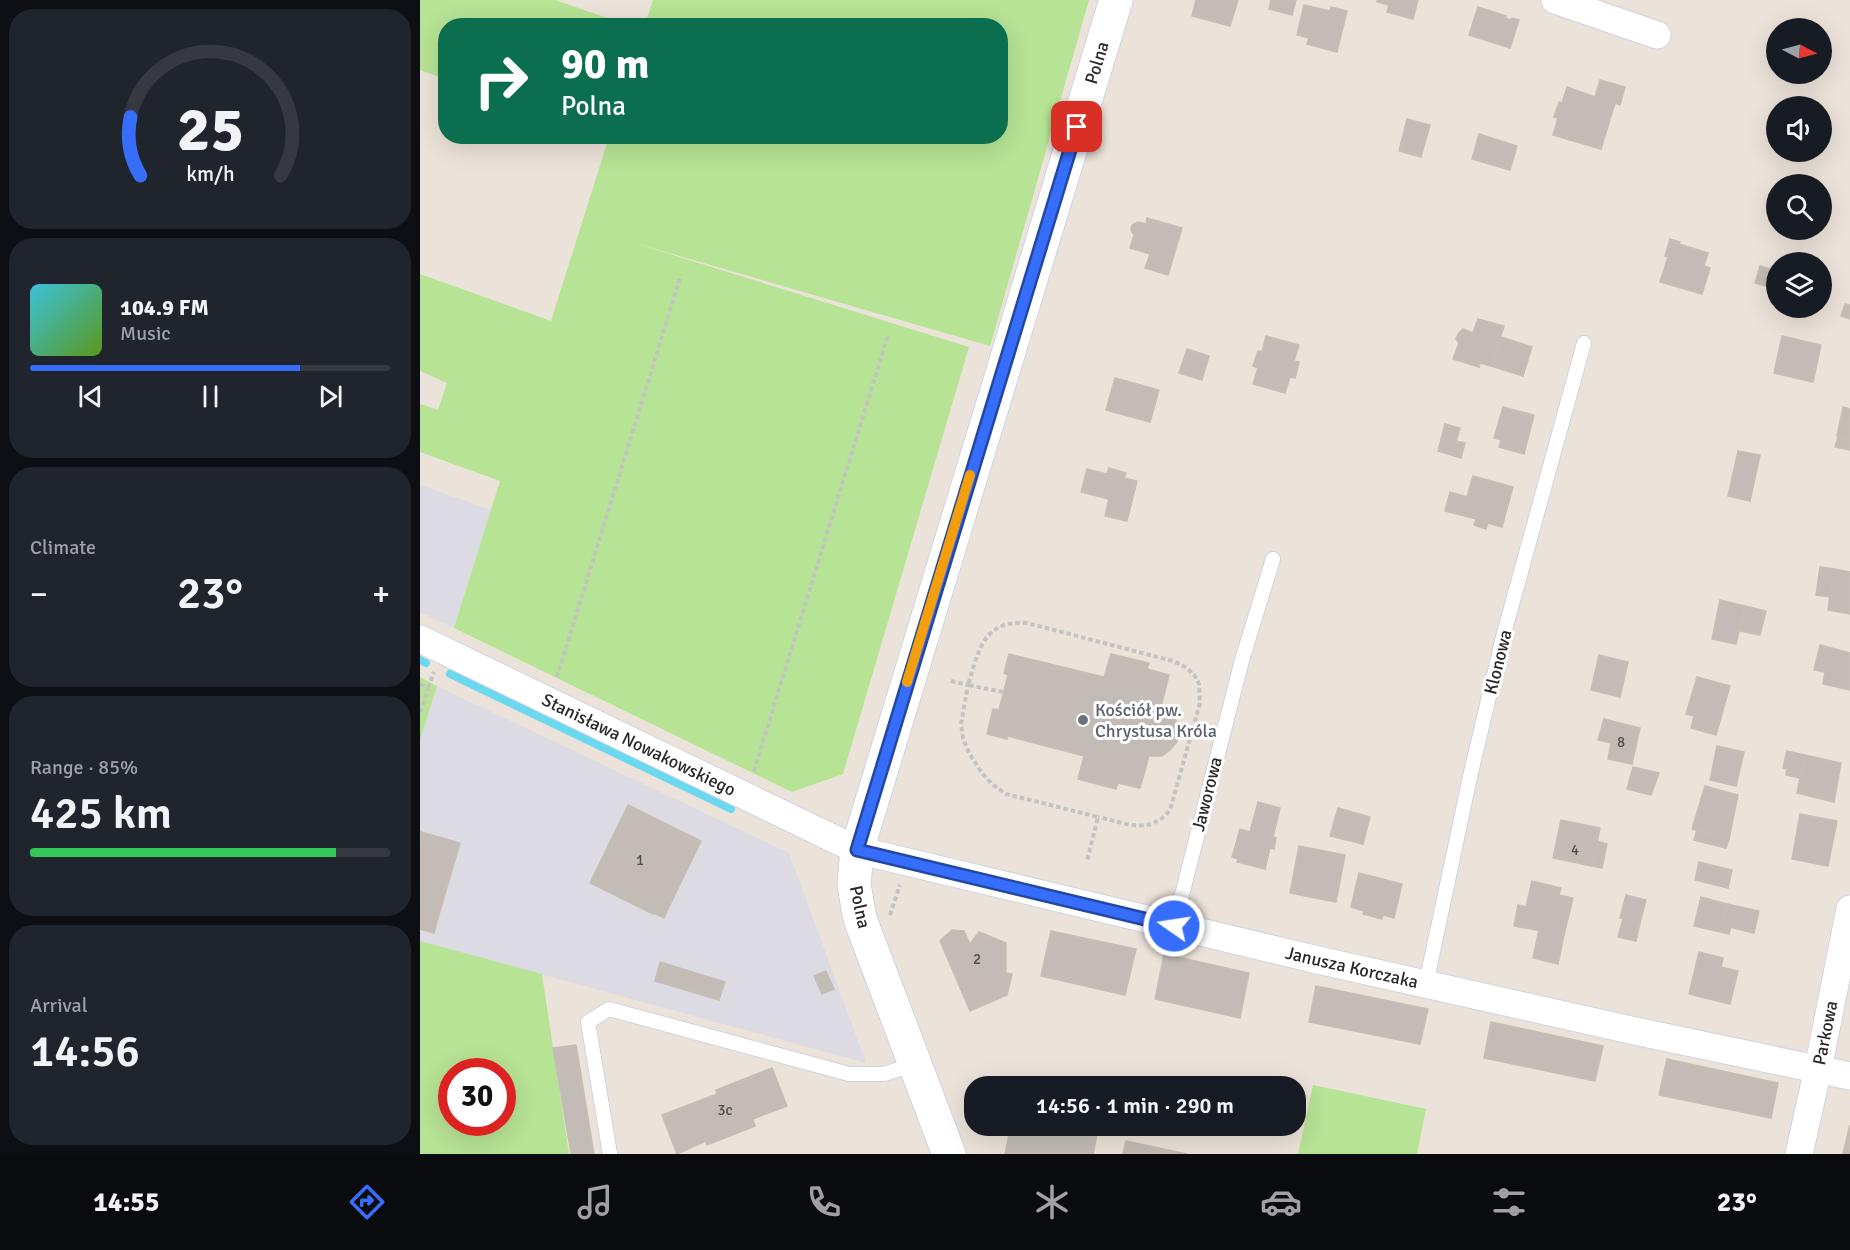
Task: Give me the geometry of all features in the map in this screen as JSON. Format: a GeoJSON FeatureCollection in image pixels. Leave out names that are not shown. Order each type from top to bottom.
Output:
{"type":"FeatureCollection","features":[{"type":"Feature","properties":{"kind":"street","name":"Polna"},"geometry":{"type":"LineString","coordinates":[[949,1154],[860,919],[854,885],[857,850],[1116,0]]}},
{"type":"Feature","properties":{"kind":"street"},"geometry":{"type":"LineString","coordinates":[[1555,0],[1657,35]]}},
{"type":"Feature","properties":{"kind":"street","name":"Stanisława Nowakowskiego"},"geometry":{"type":"LineString","coordinates":[[420,639],[857,850]]}},
{"type":"Feature","properties":{"kind":"street","name":"Janusza Korczaka"},"geometry":{"type":"LineString","coordinates":[[857,850],[1425,984],[1850,1076]]}},
{"type":"Feature","properties":{"kind":"street","name":"Parkowa"},"geometry":{"type":"LineString","coordinates":[[1799,1154],[1850,909]]}},
{"type":"Feature","properties":{"kind":"lane","name":"Klonowa"},"geometry":{"type":"LineString","coordinates":[[1425,984],[1503,637],[1584,343]]}},
{"type":"Feature","properties":{"kind":"lane","name":"Jaworowa"},"geometry":{"type":"LineString","coordinates":[[1174,926],[1242,660],[1273,559]]}},
{"type":"Feature","properties":{"kind":"lane"},"geometry":{"type":"LineString","coordinates":[[609,1154],[588,1022],[609,1009],[849,1074],[884,1074],[915,1064]]}},
{"type":"Feature","properties":{"kind":"path"},"geometry":{"type":"LineString","coordinates":[[550,700],[681,275]]}},
{"type":"Feature","properties":{"kind":"path"},"geometry":{"type":"LineString","coordinates":[[746,798],[888,335]]}},
{"type":"Feature","properties":{"kind":"path"},"geometry":{"type":"LineString","coordinates":[[1013,622],[1027,623],[1173,661],[1187,668],[1195,676],[1199,684],[1200,703],[1170,810],[1159,821],[1149,826],[1098,817],[1005,794],[982,773],[969,753],[961,724],[968,685],[979,648],[994,629],[1013,622]]}},
{"type":"Feature","properties":{"kind":"path"},"geometry":{"type":"LineString","coordinates":[[951,681],[1003,692]]}},
{"type":"Feature","properties":{"kind":"path"},"geometry":{"type":"LineString","coordinates":[[420,684],[428,688],[420,714]]}},
{"type":"Feature","properties":{"kind":"path"},"geometry":{"type":"LineString","coordinates":[[1087,861],[1098,817]]}},
{"type":"Feature","properties":{"kind":"path"},"geometry":{"type":"LineString","coordinates":[[887,922],[900,883]]}},
{"type":"Feature","properties":{"kind":"shaded area"},"geometry":{"type":"Polygon","coordinates":[[[420,485],[491,510],[454,628],[420,612],[420,485]]]}},
{"type":"Feature","properties":{"kind":"shaded area"},"geometry":{"type":"Polygon","coordinates":[[[437,686],[789,853],[866,1063],[420,941],[420,740],[437,686]]]}},
{"type":"Feature","properties":{"kind":"green space"},"geometry":{"type":"Polygon","coordinates":[[[420,0],[555,0],[608,18],[438,18],[438,76],[420,70],[420,0]]]}},
{"type":"Feature","properties":{"kind":"green space"},"geometry":{"type":"Polygon","coordinates":[[[653,0],[1089,0],[990,346],[631,242],[969,347],[843,774],[792,792],[454,628],[500,481],[420,452],[420,404],[438,410],[447,383],[420,371],[420,274],[551,321],[607,144],[1008,144],[1008,18],[647,18],[653,0]]]}},
{"type":"Feature","properties":{"kind":"green space"},"geometry":{"type":"Polygon","coordinates":[[[420,677],[437,686],[420,740],[420,677]]]}},
{"type":"Feature","properties":{"kind":"green space"},"geometry":{"type":"Polygon","coordinates":[[[420,941],[542,974],[569,1154],[420,1154],[420,941]]]}},
{"type":"Feature","properties":{"kind":"green space"},"geometry":{"type":"Polygon","coordinates":[[[1313,1085],[1426,1109],[1417,1154],[1298,1154],[1302,1136],[1306,1136],[1306,1117],[1313,1085]]]}},
{"type":"Feature","properties":{"kind":"building"},"geometry":{"type":"Polygon","coordinates":[[[1196,0],[1238,0],[1230,26],[1192,16],[1196,0]]]}},
{"type":"Feature","properties":{"kind":"building"},"geometry":{"type":"Polygon","coordinates":[[[1271,0],[1296,0],[1292,15],[1269,9],[1271,0]]]}},
{"type":"Feature","properties":{"kind":"building"},"geometry":{"type":"Polygon","coordinates":[[[1377,0],[1418,0],[1413,19],[1387,12],[1389,5],[1377,2],[1377,0]]]}},
{"type":"Feature","properties":{"kind":"building"},"geometry":{"type":"Polygon","coordinates":[[[1304,5],[1330,11],[1331,7],[1347,11],[1337,52],[1307,44],[1309,38],[1297,35],[1304,5]]]}},
{"type":"Feature","properties":{"kind":"building"},"geometry":{"type":"Polygon","coordinates":[[[1478,7],[1506,16],[1505,18],[1511,20],[1512,18],[1519,20],[1510,48],[1469,35],[1478,7]]]}},
{"type":"Feature","properties":{"kind":"building"},"geometry":{"type":"Polygon","coordinates":[[[1600,80],[1625,87],[1620,105],[1615,103],[1601,149],[1553,135],[1558,118],[1554,117],[1567,87],[1595,97],[1600,80]]]}},
{"type":"Feature","properties":{"kind":"building"},"geometry":{"type":"Polygon","coordinates":[[[1407,119],[1430,125],[1421,157],[1399,151],[1407,119]]]}},
{"type":"Feature","properties":{"kind":"building"},"geometry":{"type":"Polygon","coordinates":[[[1479,134],[1517,146],[1510,170],[1472,159],[1479,134]]]}},
{"type":"Feature","properties":{"kind":"building"},"geometry":{"type":"Polygon","coordinates":[[[1147,218],[1182,228],[1168,275],[1145,268],[1150,254],[1130,248],[1134,235],[1131,230],[1132,225],[1138,222],[1146,224],[1147,218]]]}},
{"type":"Feature","properties":{"kind":"building"},"geometry":{"type":"Polygon","coordinates":[[[1670,239],[1708,253],[1704,266],[1710,268],[1702,294],[1660,282],[1668,257],[1665,256],[1670,239]]]}},
{"type":"Feature","properties":{"kind":"building"},"geometry":{"type":"Polygon","coordinates":[[[1760,266],[1766,268],[1766,286],[1755,283],[1760,266]]]}},
{"type":"Feature","properties":{"kind":"building"},"geometry":{"type":"Polygon","coordinates":[[[1845,304],[1850,305],[1850,319],[1841,316],[1845,304]]]}},
{"type":"Feature","properties":{"kind":"building"},"geometry":{"type":"Polygon","coordinates":[[[1478,319],[1504,326],[1491,366],[1480,363],[1479,367],[1453,359],[1459,343],[1456,339],[1458,334],[1463,329],[1473,333],[1478,319]]]}},
{"type":"Feature","properties":{"kind":"building"},"geometry":{"type":"Polygon","coordinates":[[[1266,336],[1299,345],[1294,361],[1299,362],[1295,378],[1290,377],[1285,393],[1253,384],[1258,368],[1253,366],[1258,351],[1262,352],[1266,336]]]}},
{"type":"Feature","properties":{"kind":"building"},"geometry":{"type":"Polygon","coordinates":[[[1782,336],[1821,345],[1813,382],[1774,373],[1782,336]]]}},
{"type":"Feature","properties":{"kind":"building"},"geometry":{"type":"Polygon","coordinates":[[[1501,337],[1532,347],[1523,376],[1491,366],[1501,337]]]}},
{"type":"Feature","properties":{"kind":"building"},"geometry":{"type":"Polygon","coordinates":[[[1187,349],[1209,356],[1202,380],[1179,373],[1187,349]]]}},
{"type":"Feature","properties":{"kind":"building"},"geometry":{"type":"Polygon","coordinates":[[[1115,378],[1159,390],[1150,422],[1106,410],[1115,378]]]}},
{"type":"Feature","properties":{"kind":"building"},"geometry":{"type":"Polygon","coordinates":[[[1503,407],[1534,415],[1524,454],[1499,447],[1501,440],[1494,438],[1503,407]]]}},
{"type":"Feature","properties":{"kind":"building"},"geometry":{"type":"Polygon","coordinates":[[[1843,407],[1850,409],[1850,439],[1837,436],[1843,407]]]}},
{"type":"Feature","properties":{"kind":"building"},"geometry":{"type":"Polygon","coordinates":[[[1445,424],[1460,428],[1456,441],[1465,443],[1461,458],[1438,451],[1445,424]]]}},
{"type":"Feature","properties":{"kind":"building"},"geometry":{"type":"Polygon","coordinates":[[[1838,437],[1850,439],[1850,450],[1835,447],[1838,437]]]}},
{"type":"Feature","properties":{"kind":"building"},"geometry":{"type":"Polygon","coordinates":[[[1738,451],[1760,455],[1750,501],[1728,496],[1738,451]]]}},
{"type":"Feature","properties":{"kind":"building"},"geometry":{"type":"Polygon","coordinates":[[[1109,468],[1126,473],[1124,478],[1137,481],[1127,521],[1105,516],[1109,499],[1081,492],[1087,469],[1107,474],[1109,468]]]}},
{"type":"Feature","properties":{"kind":"building"},"geometry":{"type":"Polygon","coordinates":[[[1473,476],[1513,487],[1502,527],[1488,523],[1486,529],[1474,525],[1476,519],[1445,511],[1450,492],[1467,497],[1473,476]]]}},
{"type":"Feature","properties":{"kind":"building"},"geometry":{"type":"Polygon","coordinates":[[[1820,567],[1834,569],[1830,597],[1816,595],[1820,567]]]}},
{"type":"Feature","properties":{"kind":"building"},"geometry":{"type":"Polygon","coordinates":[[[1834,569],[1850,572],[1850,614],[1828,610],[1834,569]]]}},
{"type":"Feature","properties":{"kind":"building"},"geometry":{"type":"Polygon","coordinates":[[[1720,600],[1745,606],[1736,644],[1712,639],[1720,600]]]}},
{"type":"Feature","properties":{"kind":"building"},"geometry":{"type":"Polygon","coordinates":[[[1745,606],[1766,611],[1760,635],[1740,631],[1745,606]]]}},
{"type":"Feature","properties":{"kind":"building"},"geometry":{"type":"Polygon","coordinates":[[[1820,645],[1850,653],[1850,690],[1823,684],[1825,672],[1814,670],[1820,645]]]}},
{"type":"Feature","properties":{"kind":"building","name":"Kościół pw. Chrystusa Króla"},"geometry":{"type":"Polygon","coordinates":[[[1009,654],[1104,677],[1111,654],[1149,663],[1147,669],[1169,675],[1161,707],[1172,714],[1177,722],[1177,742],[1162,756],[1149,756],[1140,788],[1118,783],[1116,789],[1078,779],[1084,756],[1008,736],[1007,739],[987,734],[993,709],[999,710],[1008,675],[1004,673],[1009,654]]]}},
{"type":"Feature","properties":{"kind":"building"},"geometry":{"type":"Polygon","coordinates":[[[1599,655],[1628,662],[1620,697],[1591,690],[1599,655]]]}},
{"type":"Feature","properties":{"kind":"building"},"geometry":{"type":"Polygon","coordinates":[[[1697,677],[1730,686],[1716,735],[1691,728],[1694,716],[1686,714],[1697,677]]]}},
{"type":"Feature","properties":{"kind":"building"},"geometry":{"type":"Polygon","coordinates":[[[1604,719],[1640,728],[1632,764],[1608,759],[1611,743],[1598,740],[1604,719]]]}},
{"type":"Feature","properties":{"kind":"building"},"geometry":{"type":"Polygon","coordinates":[[[1717,746],[1744,752],[1736,786],[1710,780],[1717,746]]]}},
{"type":"Feature","properties":{"kind":"building"},"geometry":{"type":"Polygon","coordinates":[[[1787,751],[1805,755],[1800,778],[1786,775],[1787,769],[1783,768],[1787,751]]]}},
{"type":"Feature","properties":{"kind":"building"},"geometry":{"type":"Polygon","coordinates":[[[1805,755],[1841,763],[1834,802],[1797,793],[1805,755]]]}},
{"type":"Feature","properties":{"kind":"building"},"geometry":{"type":"Polygon","coordinates":[[[1633,767],[1659,773],[1651,795],[1627,789],[1633,767]]]}},
{"type":"Feature","properties":{"kind":"building"},"geometry":{"type":"Polygon","coordinates":[[[1705,786],[1738,795],[1729,839],[1692,829],[1705,786]]]}},
{"type":"Feature","properties":{"kind":"building"},"geometry":{"type":"Polygon","coordinates":[[[1258,802],[1280,808],[1273,837],[1276,838],[1274,849],[1270,848],[1265,869],[1237,862],[1238,859],[1232,857],[1240,829],[1250,832],[1258,802]]]}},
{"type":"Feature","properties":{"kind":"building"},"geometry":{"type":"Polygon","coordinates":[[[628,805],[691,836],[653,914],[590,883],[628,805]]]}},
{"type":"Feature","properties":{"kind":"building"},"geometry":{"type":"Polygon","coordinates":[[[1338,808],[1370,817],[1363,844],[1330,836],[1338,808]]]}},
{"type":"Feature","properties":{"kind":"building"},"geometry":{"type":"Polygon","coordinates":[[[1800,814],[1837,821],[1828,866],[1792,859],[1800,814]]]}},
{"type":"Feature","properties":{"kind":"building"},"geometry":{"type":"Polygon","coordinates":[[[1561,820],[1600,828],[1592,866],[1553,858],[1561,820]]]}},
{"type":"Feature","properties":{"kind":"building"},"geometry":{"type":"Polygon","coordinates":[[[1697,830],[1729,839],[1726,848],[1694,840],[1697,830]]]}},
{"type":"Feature","properties":{"kind":"building"},"geometry":{"type":"Polygon","coordinates":[[[421,832],[460,843],[438,918],[420,913],[421,832]]]}},
{"type":"Feature","properties":{"kind":"building"},"geometry":{"type":"Polygon","coordinates":[[[691,836],[701,841],[666,913],[656,908],[691,836]]]}},
{"type":"Feature","properties":{"kind":"building"},"geometry":{"type":"Polygon","coordinates":[[[1597,841],[1607,844],[1602,868],[1592,866],[1597,841]]]}},
{"type":"Feature","properties":{"kind":"building"},"geometry":{"type":"Polygon","coordinates":[[[1299,846],[1345,855],[1336,902],[1290,893],[1299,846]]]}},
{"type":"Feature","properties":{"kind":"building"},"geometry":{"type":"Polygon","coordinates":[[[1699,862],[1732,870],[1728,888],[1695,880],[1699,862]]]}},
{"type":"Feature","properties":{"kind":"building"},"geometry":{"type":"Polygon","coordinates":[[[1359,873],[1402,884],[1394,918],[1383,915],[1382,919],[1363,914],[1364,911],[1351,907],[1359,873]]]}},
{"type":"Feature","properties":{"kind":"building"},"geometry":{"type":"Polygon","coordinates":[[[1532,881],[1561,888],[1559,895],[1573,898],[1564,935],[1514,926],[1518,905],[1526,907],[1532,881]]]}},
{"type":"Feature","properties":{"kind":"building"},"geometry":{"type":"Polygon","coordinates":[[[1626,895],[1646,900],[1640,923],[1620,918],[1626,895]]]}},
{"type":"Feature","properties":{"kind":"building"},"geometry":{"type":"Polygon","coordinates":[[[1701,897],[1727,904],[1722,925],[1731,927],[1729,934],[1694,926],[1701,897]]]}},
{"type":"Feature","properties":{"kind":"building"},"geometry":{"type":"Polygon","coordinates":[[[1727,904],[1759,911],[1754,933],[1722,925],[1727,904]]]}},
{"type":"Feature","properties":{"kind":"building"},"geometry":{"type":"Polygon","coordinates":[[[656,908],[666,913],[664,918],[653,913],[656,908]]]}},
{"type":"Feature","properties":{"kind":"building"},"geometry":{"type":"Polygon","coordinates":[[[420,913],[438,918],[434,933],[420,929],[420,913]]]}},
{"type":"Feature","properties":{"kind":"building"},"geometry":{"type":"Polygon","coordinates":[[[1623,919],[1640,923],[1636,941],[1618,937],[1623,919]]]}},
{"type":"Feature","properties":{"kind":"building"},"geometry":{"type":"Polygon","coordinates":[[[952,930],[964,931],[970,944],[979,932],[1006,943],[1006,973],[1012,974],[1007,995],[970,1011],[940,941],[952,930]]]}},
{"type":"Feature","properties":{"kind":"building"},"geometry":{"type":"Polygon","coordinates":[[[1539,930],[1564,935],[1558,964],[1533,958],[1539,930]]]}},
{"type":"Feature","properties":{"kind":"building"},"geometry":{"type":"Polygon","coordinates":[[[1051,931],[1136,949],[1125,995],[1041,976],[1051,931]]]}},
{"type":"Feature","properties":{"kind":"building"},"geometry":{"type":"Polygon","coordinates":[[[1699,952],[1723,958],[1721,967],[1738,971],[1730,1004],[1689,994],[1699,952]]]}},
{"type":"Feature","properties":{"kind":"building"},"geometry":{"type":"Polygon","coordinates":[[[1164,954],[1249,973],[1240,1018],[1155,999],[1164,954]]]}},
{"type":"Feature","properties":{"kind":"building"},"geometry":{"type":"Polygon","coordinates":[[[660,962],[725,982],[719,1000],[655,981],[660,962]]]}},
{"type":"Feature","properties":{"kind":"building"},"geometry":{"type":"Polygon","coordinates":[[[826,971],[834,989],[822,994],[814,976],[826,971]]]}},
{"type":"Feature","properties":{"kind":"building"},"geometry":{"type":"Polygon","coordinates":[[[1316,986],[1428,1009],[1420,1044],[1309,1022],[1316,986]]]}},
{"type":"Feature","properties":{"kind":"building"},"geometry":{"type":"Polygon","coordinates":[[[1491,1022],[1603,1046],[1595,1081],[1484,1058],[1491,1022]]]}},
{"type":"Feature","properties":{"kind":"building"},"geometry":{"type":"Polygon","coordinates":[[[576,1045],[594,1154],[571,1154],[553,1048],[576,1045]]]}},
{"type":"Feature","properties":{"kind":"building"},"geometry":{"type":"Polygon","coordinates":[[[1667,1059],[1778,1083],[1771,1118],[1659,1095],[1667,1059]]]}},
{"type":"Feature","properties":{"kind":"building"},"geometry":{"type":"Polygon","coordinates":[[[772,1068],[787,1106],[753,1119],[755,1126],[707,1145],[706,1141],[677,1154],[662,1115],[717,1094],[716,1090],[772,1068]]]}},
{"type":"Feature","properties":{"kind":"building"},"geometry":{"type":"Polygon","coordinates":[[[1850,1125],[1850,1154],[1843,1154],[1850,1125]]]}},
{"type":"Feature","properties":{"kind":"building"},"geometry":{"type":"Polygon","coordinates":[[[1009,1136],[1097,1136],[1093,1154],[1005,1154],[1009,1136]]]}},
{"type":"Feature","properties":{"kind":"building"},"geometry":{"type":"Polygon","coordinates":[[[1126,1141],[1187,1154],[1123,1154],[1126,1141]]]}},
{"type":"Feature","properties":{"kind":"waterway"},"geometry":{"type":"LineString","coordinates":[[420,660],[426,663]]}},
{"type":"Feature","properties":{"kind":"waterway"},"geometry":{"type":"LineString","coordinates":[[450,674],[731,809]]}},
{"type":"Feature","properties":{"kind":"slow traffic"},"geometry":{"type":"LineString","coordinates":[[907,682],[970,475]]}},
{"type":"Feature","properties":{"kind":"place","name":"Kościół pw. Chrystusa Króla"},"geometry":{"type":"Point","coordinates":[1083,720]}},
{"type":"Feature","properties":{"kind":"route"},"geometry":{"type":"LineString","coordinates":[[1077,127],[857,850],[1174,926]]}}]}
